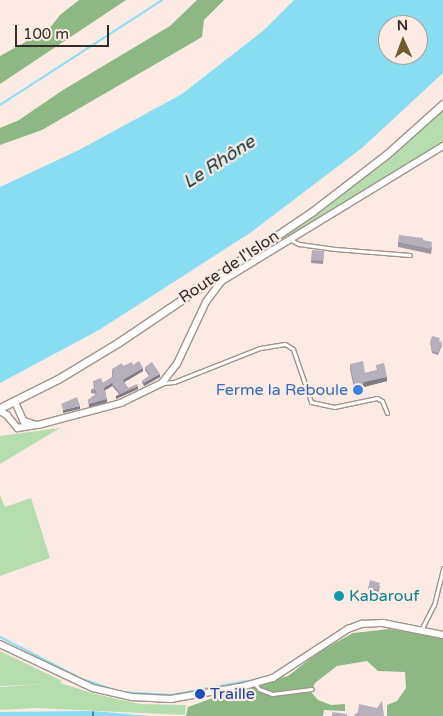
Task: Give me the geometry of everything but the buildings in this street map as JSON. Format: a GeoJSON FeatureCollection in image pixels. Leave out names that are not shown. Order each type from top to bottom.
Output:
{"type":"FeatureCollection","features":[{"type":"Feature","properties":{"kind":"street","name":"Route de l'Islon"},"geometry":{"type":"LineString","coordinates":[[0,410],[58,379],[120,342],[313,211],[388,154],[443,104]]}},
{"type":"Feature","properties":{"kind":"street"},"geometry":{"type":"LineString","coordinates":[[0,410],[12,419],[18,428],[38,425],[121,403],[162,383],[177,364],[206,302],[222,281],[443,146]]}},
{"type":"Feature","properties":{"kind":"street"},"geometry":{"type":"LineString","coordinates":[[15,401],[24,420],[38,425]]}},
{"type":"Feature","properties":{"kind":"street"},"geometry":{"type":"LineString","coordinates":[[0,644],[67,677],[112,694],[151,699],[171,699],[255,684],[283,672],[348,629],[362,624],[383,623],[443,635]]}},
{"type":"Feature","properties":{"kind":"lane"},"geometry":{"type":"LineString","coordinates":[[290,240],[298,244],[335,249],[410,255]]}},
{"type":"Feature","properties":{"kind":"lane"},"geometry":{"type":"LineString","coordinates":[[162,383],[174,382],[260,348],[286,344],[293,349],[311,402],[334,407],[377,398],[382,401],[387,413]]}},
{"type":"Feature","properties":{"kind":"lane"},"geometry":{"type":"LineString","coordinates":[[421,631],[434,605],[443,568]]}},
{"type":"Feature","properties":{"kind":"lane"},"geometry":{"type":"LineString","coordinates":[[255,684],[259,689],[272,694],[312,689]]}},
{"type":"Feature","properties":{"kind":"green space"},"geometry":{"type":"Polygon","coordinates":[[[79,0],[126,0],[0,84],[0,56],[49,29],[60,15],[79,0]]]}},
{"type":"Feature","properties":{"kind":"green space"},"geometry":{"type":"Polygon","coordinates":[[[197,0],[224,0],[204,20],[202,37],[42,130],[0,145],[0,128],[19,120],[63,90],[170,26],[197,0]]]}},
{"type":"Feature","properties":{"kind":"green space"},"geometry":{"type":"Polygon","coordinates":[[[443,110],[443,143],[293,235],[282,239],[393,156],[443,110]]]}},
{"type":"Feature","properties":{"kind":"green space"},"geometry":{"type":"Polygon","coordinates":[[[60,428],[0,464],[0,436],[60,428]]]}},
{"type":"Feature","properties":{"kind":"green space"},"geometry":{"type":"Polygon","coordinates":[[[0,495],[5,507],[31,498],[50,558],[0,576],[0,495]]]}},
{"type":"Feature","properties":{"kind":"green space"},"geometry":{"type":"Polygon","coordinates":[[[390,629],[443,638],[443,716],[387,716],[387,705],[397,701],[406,688],[405,672],[378,671],[367,661],[337,666],[315,683],[311,692],[318,700],[331,705],[345,704],[345,711],[324,710],[323,716],[186,716],[188,707],[235,690],[288,676],[319,652],[353,633],[390,629]]]}},
{"type":"Feature","properties":{"kind":"green space"},"geometry":{"type":"Polygon","coordinates":[[[0,651],[62,681],[60,683],[95,694],[140,704],[186,705],[185,715],[36,708],[0,710],[0,687],[49,684],[0,686],[0,651]]]}},
{"type":"Feature","properties":{"kind":"water","name":"Le Rhône"},"geometry":{"type":"Polygon","coordinates":[[[294,0],[443,0],[443,73],[362,148],[250,233],[99,330],[0,383],[0,187],[79,150],[182,94],[264,30],[294,0]]]}},
{"type":"Feature","properties":{"kind":"water"},"geometry":{"type":"Polygon","coordinates":[[[92,711],[151,716],[0,716],[0,712],[92,711]]]}},
{"type":"Feature","properties":{"kind":"waterway"},"geometry":{"type":"LineString","coordinates":[[0,105],[162,0]]}},
{"type":"Feature","properties":{"kind":"waterway"},"geometry":{"type":"LineString","coordinates":[[0,637],[82,679],[121,692],[171,695],[247,681]]}},
{"type":"Feature","properties":{"kind":"ferry route"},"geometry":{"type":"LineString","coordinates":[[93,711],[93,716]]}},
{"type":"Feature","properties":{"kind":"place","name":"Ferme la Reboule"},"geometry":{"type":"Point","coordinates":[358,390]}},
{"type":"Feature","properties":{"kind":"place","name":"Kabarouf"},"geometry":{"type":"Point","coordinates":[339,596]}},
{"type":"Feature","properties":{"kind":"place","name":"Traille"},"geometry":{"type":"Point","coordinates":[200,694]}}]}
